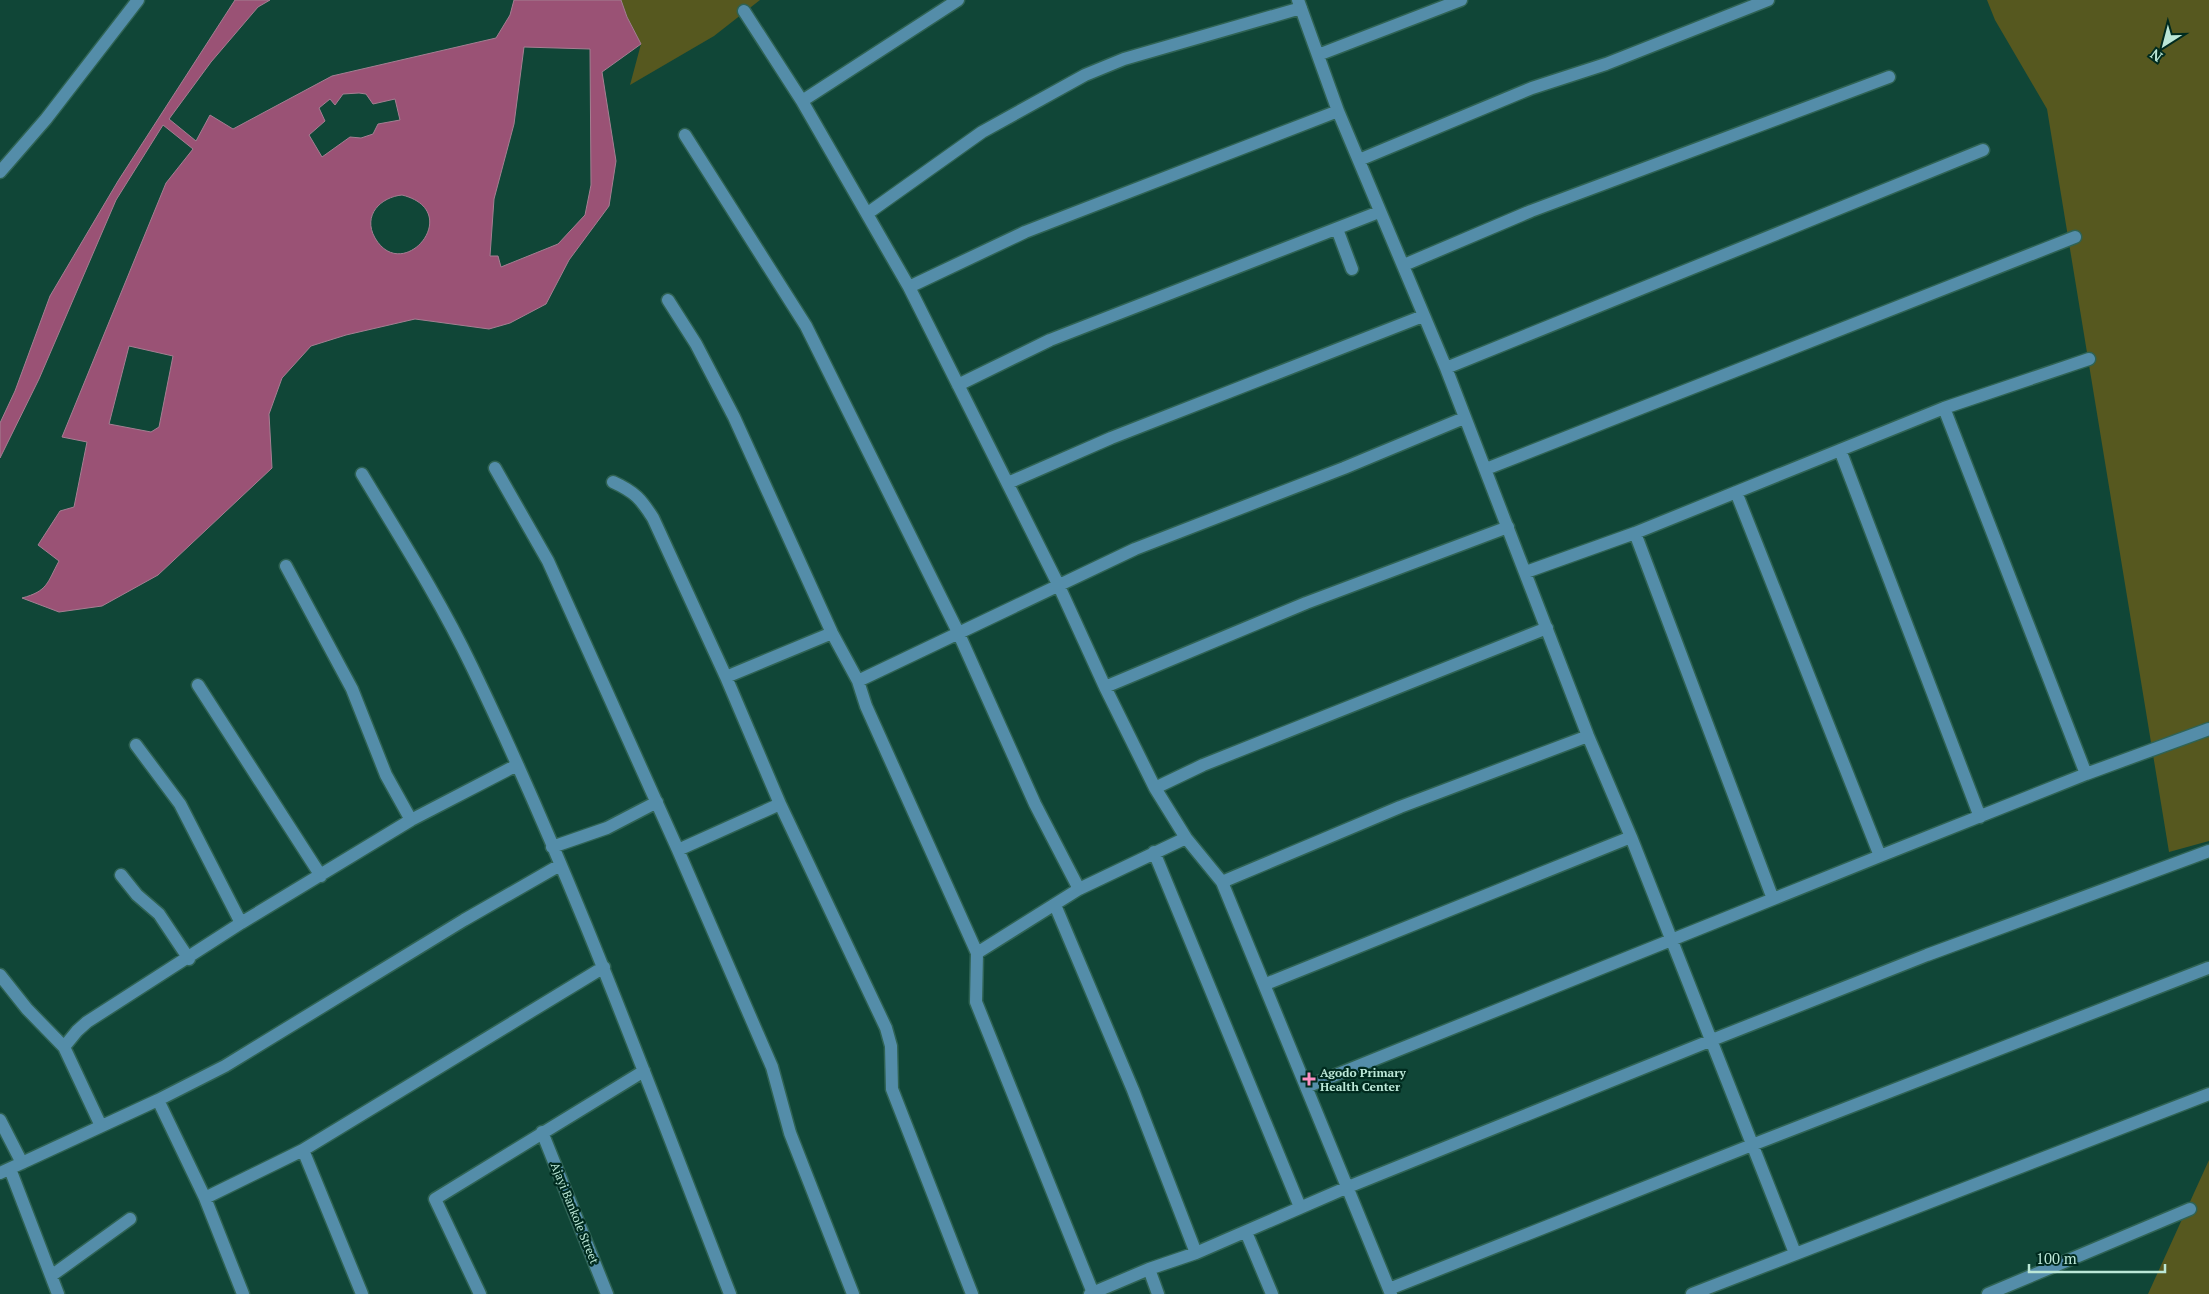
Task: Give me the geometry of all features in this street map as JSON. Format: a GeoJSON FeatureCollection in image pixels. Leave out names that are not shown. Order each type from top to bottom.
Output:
{"type":"FeatureCollection","features":[{"type":"Feature","properties":{"kind":"street"},"geometry":{"type":"LineString","coordinates":[[0,172],[46,118],[138,0]]}},
{"type":"Feature","properties":{"kind":"street"},"geometry":{"type":"LineString","coordinates":[[802,101],[958,0]]}},
{"type":"Feature","properties":{"kind":"street"},"geometry":{"type":"LineString","coordinates":[[1318,55],[1461,0]]}},
{"type":"Feature","properties":{"kind":"street"},"geometry":{"type":"LineString","coordinates":[[1359,160],[1532,88],[1606,64],[1768,0]]}},
{"type":"Feature","properties":{"kind":"street"},"geometry":{"type":"LineString","coordinates":[[868,213],[982,132],[1085,75],[1124,59],[1300,4],[1338,111],[1379,212],[1404,264],[1423,316],[1446,368],[1588,736],[1712,1040],[1795,1253]]}},
{"type":"Feature","properties":{"kind":"street"},"geometry":{"type":"LineString","coordinates":[[744,11],[802,101],[909,287],[1058,584],[1105,687],[1155,788],[1186,838],[1222,882],[1266,984],[1306,1088],[1390,1292],[1752,1145],[2208,968]]}},
{"type":"Feature","properties":{"kind":"street"},"geometry":{"type":"LineString","coordinates":[[1404,264],[1531,211],[1889,77]]}},
{"type":"Feature","properties":{"kind":"street"},"geometry":{"type":"LineString","coordinates":[[909,287],[1025,232],[1338,111]]}},
{"type":"Feature","properties":{"kind":"street"},"geometry":{"type":"LineString","coordinates":[[685,134],[806,326],[958,632],[1035,804],[1079,889]]}},
{"type":"Feature","properties":{"kind":"street"},"geometry":{"type":"LineString","coordinates":[[1446,368],[1983,150]]}},
{"type":"Feature","properties":{"kind":"street"},"geometry":{"type":"LineString","coordinates":[[958,385],[1050,340],[1379,212]]}},
{"type":"Feature","properties":{"kind":"street"},"geometry":{"type":"LineString","coordinates":[[1337,229],[1352,269]]}},
{"type":"Feature","properties":{"kind":"street"},"geometry":{"type":"LineString","coordinates":[[1486,469],[2075,237]]}},
{"type":"Feature","properties":{"kind":"street"},"geometry":{"type":"LineString","coordinates":[[668,300],[696,344],[734,417],[832,633],[858,682],[866,706],[977,953],[976,1002],[1092,1293],[1149,1269],[1196,1253],[1348,1187],[1712,1040],[1927,955],[2209,851]]}},
{"type":"Feature","properties":{"kind":"street"},"geometry":{"type":"LineString","coordinates":[[1008,483],[1111,438],[1423,316]]}},
{"type":"Feature","properties":{"kind":"street"},"geometry":{"type":"LineString","coordinates":[[1526,572],[1635,533],[1944,408],[2089,359]]}},
{"type":"Feature","properties":{"kind":"street"},"geometry":{"type":"LineString","coordinates":[[1944,408],[2086,774]]}},
{"type":"Feature","properties":{"kind":"street"},"geometry":{"type":"LineString","coordinates":[[858,682],[1134,548],[1344,468],[1464,418]]}},
{"type":"Feature","properties":{"kind":"street"},"geometry":{"type":"LineString","coordinates":[[1840,450],[1980,817]]}},
{"type":"Feature","properties":{"kind":"street"},"geometry":{"type":"LineString","coordinates":[[495,468],[548,561],[678,850],[772,1067],[790,1133],[853,1294]]}},
{"type":"Feature","properties":{"kind":"street"},"geometry":{"type":"LineString","coordinates":[[362,474],[407,547],[471,665],[517,765],[604,967],[730,1294]]}},
{"type":"Feature","properties":{"kind":"street"},"geometry":{"type":"LineString","coordinates":[[613,482],[631,490],[641,500],[653,518],[726,677],[780,804],[886,1028],[890,1046],[892,1089],[972,1294]]}},
{"type":"Feature","properties":{"kind":"street"},"geometry":{"type":"LineString","coordinates":[[1736,492],[1880,856]]}},
{"type":"Feature","properties":{"kind":"street"},"geometry":{"type":"LineString","coordinates":[[1105,687],[1306,603],[1508,527]]}},
{"type":"Feature","properties":{"kind":"street"},"geometry":{"type":"LineString","coordinates":[[1635,533],[1773,899]]}},
{"type":"Feature","properties":{"kind":"street"},"geometry":{"type":"LineString","coordinates":[[286,566],[352,689],[386,775],[411,820]]}},
{"type":"Feature","properties":{"kind":"street"},"geometry":{"type":"LineString","coordinates":[[1155,788],[1203,764],[1547,628]]}},
{"type":"Feature","properties":{"kind":"street"},"geometry":{"type":"LineString","coordinates":[[726,677],[832,633]]}},
{"type":"Feature","properties":{"kind":"street"},"geometry":{"type":"LineString","coordinates":[[198,685],[321,876]]}},
{"type":"Feature","properties":{"kind":"street"},"geometry":{"type":"LineString","coordinates":[[1306,1088],[2086,774],[2209,729]]}},
{"type":"Feature","properties":{"kind":"street"},"geometry":{"type":"LineString","coordinates":[[1222,882],[1400,807],[1588,736]]}},
{"type":"Feature","properties":{"kind":"street"},"geometry":{"type":"LineString","coordinates":[[136,745],[180,804],[241,923]]}},
{"type":"Feature","properties":{"kind":"street"},"geometry":{"type":"LineString","coordinates":[[64,1047],[87,1022],[189,959],[241,923],[411,820],[517,765]]}},
{"type":"Feature","properties":{"kind":"street"},"geometry":{"type":"LineString","coordinates":[[552,847],[607,828],[656,802]]}},
{"type":"Feature","properties":{"kind":"street"},"geometry":{"type":"LineString","coordinates":[[678,850],[780,804]]}},
{"type":"Feature","properties":{"kind":"street"},"geometry":{"type":"LineString","coordinates":[[1266,984],[1630,837]]}},
{"type":"Feature","properties":{"kind":"street"},"geometry":{"type":"LineString","coordinates":[[977,953],[1079,889],[1186,838]]}},
{"type":"Feature","properties":{"kind":"street"},"geometry":{"type":"LineString","coordinates":[[1154,852],[1300,1207]]}},
{"type":"Feature","properties":{"kind":"street"},"geometry":{"type":"LineString","coordinates":[[58,1294],[5,1171],[158,1100],[226,1066],[464,920],[560,866]]}},
{"type":"Feature","properties":{"kind":"street"},"geometry":{"type":"LineString","coordinates":[[121,875],[137,895],[159,914],[189,959]]}},
{"type":"Feature","properties":{"kind":"street"},"geometry":{"type":"LineString","coordinates":[[1055,905],[1133,1090],[1196,1253]]}},
{"type":"Feature","properties":{"kind":"street"},"geometry":{"type":"LineString","coordinates":[[205,1198],[302,1150],[604,967]]}},
{"type":"Feature","properties":{"kind":"street"},"geometry":{"type":"LineString","coordinates":[[0,975],[27,1009],[64,1047],[101,1126]]}},
{"type":"Feature","properties":{"kind":"street"},"geometry":{"type":"LineString","coordinates":[[480,1294],[435,1199],[644,1071]]}},
{"type":"Feature","properties":{"kind":"street"},"geometry":{"type":"LineString","coordinates":[[1692,1294],[2209,1094]]}},
{"type":"Feature","properties":{"kind":"street"},"geometry":{"type":"LineString","coordinates":[[158,1100],[205,1198],[243,1294]]}},
{"type":"Feature","properties":{"kind":"street"},"geometry":{"type":"LineString","coordinates":[[0,1120],[22,1163]]}},
{"type":"Feature","properties":{"kind":"street","name":"Ajayi Bankole Street"},"geometry":{"type":"LineString","coordinates":[[542,1132],[607,1294]]}},
{"type":"Feature","properties":{"kind":"street"},"geometry":{"type":"LineString","coordinates":[[302,1150],[362,1294]]}},
{"type":"Feature","properties":{"kind":"street"},"geometry":{"type":"LineString","coordinates":[[1988,1294],[2190,1209]]}},
{"type":"Feature","properties":{"kind":"street"},"geometry":{"type":"LineString","coordinates":[[51,1276],[130,1220]]}},
{"type":"Feature","properties":{"kind":"street"},"geometry":{"type":"LineString","coordinates":[[1246,1232],[1272,1294]]}},
{"type":"Feature","properties":{"kind":"street"},"geometry":{"type":"LineString","coordinates":[[1149,1269],[1158,1294]]}},
{"type":"Feature","properties":{"kind":"shaded area"},"geometry":{"type":"Polygon","coordinates":[[[235,0],[270,0],[258,7],[211,62],[169,119],[196,141],[210,115],[233,129],[332,76],[496,38],[510,15],[514,0],[621,0],[627,17],[641,44],[602,72],[616,161],[609,206],[569,260],[546,304],[510,323],[489,329],[415,319],[346,335],[311,346],[282,378],[269,414],[272,468],[158,575],[102,606],[59,612],[22,598],[37,592],[46,585],[59,561],[38,545],[60,511],[74,507],[87,442],[62,437],[166,183],[193,149],[163,125],[116,200],[39,379],[0,458],[0,423],[15,391],[50,296],[118,181],[235,0]],[[524,47],[514,124],[494,199],[490,256],[498,256],[501,267],[558,244],[585,215],[591,185],[590,49],[524,47]],[[343,94],[335,105],[330,99],[319,108],[325,121],[309,135],[322,157],[350,137],[361,138],[373,134],[378,124],[400,120],[395,99],[373,104],[366,94],[343,94]],[[402,195],[394,196],[381,203],[372,215],[371,222],[375,238],[387,251],[400,254],[413,250],[423,241],[429,228],[429,215],[420,203],[402,195]],[[129,346],[109,424],[151,432],[159,427],[173,356],[129,346]]]}},
{"type":"Feature","properties":{"kind":"shaded area"},"geometry":{"type":"Polygon","coordinates":[[[621,0],[760,0],[714,36],[630,85],[641,44],[627,17],[621,0]]]}},
{"type":"Feature","properties":{"kind":"shaded area"},"geometry":{"type":"Polygon","coordinates":[[[1987,0],[2209,0],[2209,841],[2169,852],[2047,109],[1995,20],[1987,0]]]}},
{"type":"Feature","properties":{"kind":"shaded area"},"geometry":{"type":"Polygon","coordinates":[[[2209,1160],[2209,1294],[2148,1294],[2209,1160]]]}},
{"type":"Feature","properties":{"kind":"place","name":"Agodo Primary Health Center"},"geometry":{"type":"Point","coordinates":[1309,1079]}}]}
